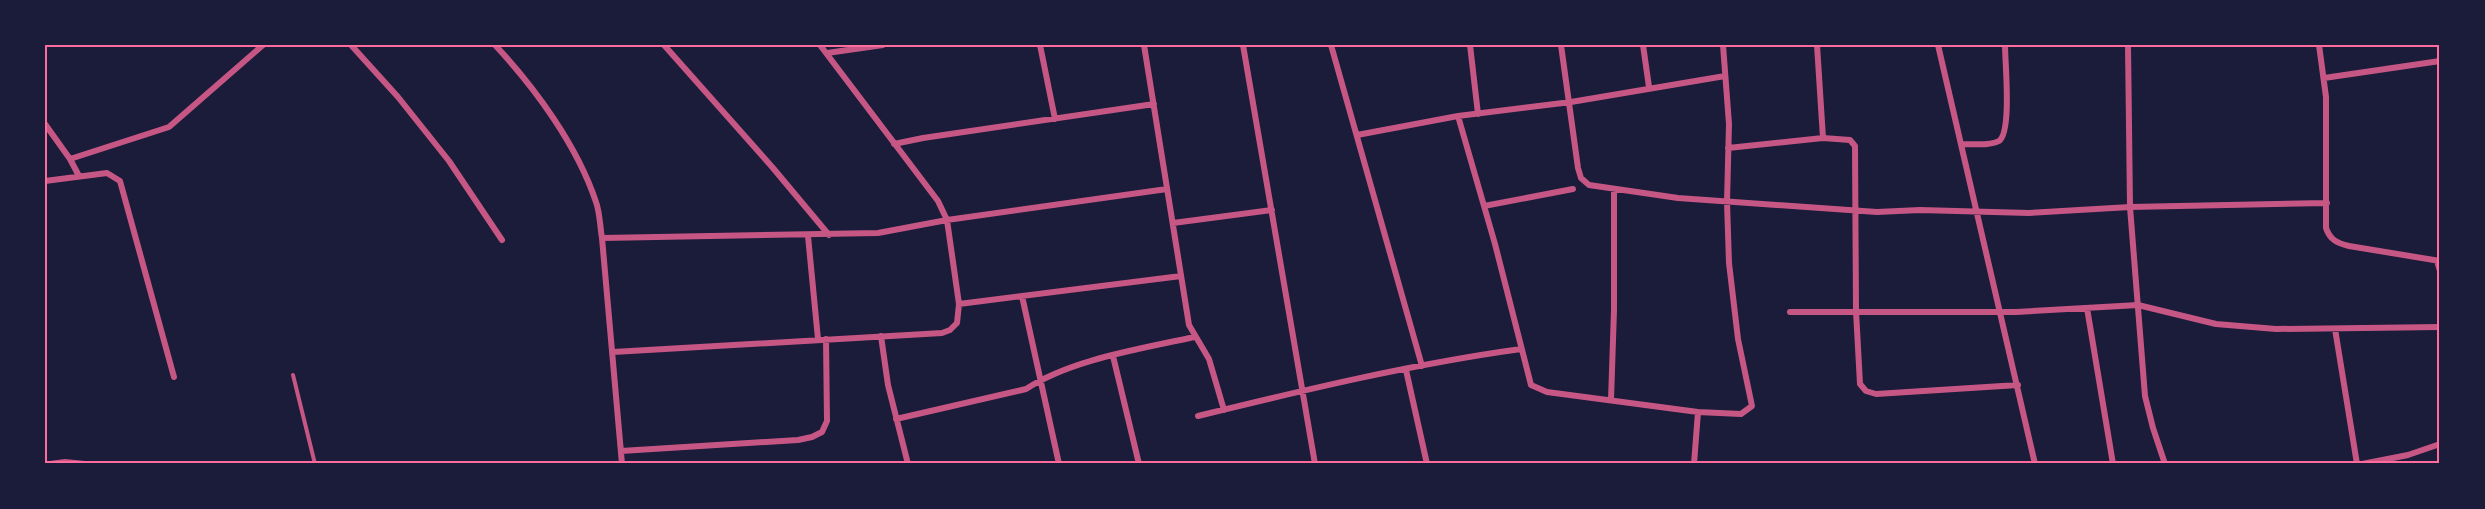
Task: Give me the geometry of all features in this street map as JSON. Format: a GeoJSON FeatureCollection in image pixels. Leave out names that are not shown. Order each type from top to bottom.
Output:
{"type":"FeatureCollection","features":[{"type":"Feature","properties":{"kind":"street"},"geometry":{"type":"LineString","coordinates":[[70,159],[169,127],[263,45]]}},
{"type":"Feature","properties":{"kind":"street"},"geometry":{"type":"LineString","coordinates":[[351,45],[398,96],[449,161],[502,240]]}},
{"type":"Feature","properties":{"kind":"street"},"geometry":{"type":"LineString","coordinates":[[495,45],[519,70],[557,124],[596,202],[602,238],[622,464]]}},
{"type":"Feature","properties":{"kind":"street"},"geometry":{"type":"LineString","coordinates":[[664,45],[829,235]]}},
{"type":"Feature","properties":{"kind":"street"},"geometry":{"type":"LineString","coordinates":[[613,352],[942,333],[950,330],[957,323],[959,303],[947,220],[938,201],[820,45]]}},
{"type":"Feature","properties":{"kind":"street"},"geometry":{"type":"LineString","coordinates":[[826,53],[883,45]]}},
{"type":"Feature","properties":{"kind":"street"},"geometry":{"type":"LineString","coordinates":[[1040,45],[1055,118]]}},
{"type":"Feature","properties":{"kind":"street"},"geometry":{"type":"LineString","coordinates":[[1144,45],[1187,317],[1194,336],[1205,348],[1224,410]]}},
{"type":"Feature","properties":{"kind":"street"},"geometry":{"type":"LineString","coordinates":[[1243,45],[1315,464]]}},
{"type":"Feature","properties":{"kind":"street"},"geometry":{"type":"LineString","coordinates":[[1331,45],[1422,366]]}},
{"type":"Feature","properties":{"kind":"street"},"geometry":{"type":"LineString","coordinates":[[1470,45],[1478,114]]}},
{"type":"Feature","properties":{"kind":"street"},"geometry":{"type":"LineString","coordinates":[[1561,45],[1581,178],[1590,185],[1614,190],[1727,202],[1856,210],[2029,213],[2130,207],[2327,203]]}},
{"type":"Feature","properties":{"kind":"street"},"geometry":{"type":"LineString","coordinates":[[1643,45],[1649,87]]}},
{"type":"Feature","properties":{"kind":"street"},"geometry":{"type":"LineString","coordinates":[[1458,116],[1531,384],[1547,392],[1698,412],[1741,414],[1752,405],[1733,305],[1727,202],[1728,148],[1724,45]]}},
{"type":"Feature","properties":{"kind":"street"},"geometry":{"type":"LineString","coordinates":[[1817,45],[1823,138]]}},
{"type":"Feature","properties":{"kind":"street"},"geometry":{"type":"LineString","coordinates":[[1938,45],[2035,464]]}},
{"type":"Feature","properties":{"kind":"street"},"geometry":{"type":"LineString","coordinates":[[1962,144],[1995,143],[2002,138],[2007,125],[2005,45]]}},
{"type":"Feature","properties":{"kind":"street"},"geometry":{"type":"LineString","coordinates":[[2128,45],[2130,207],[2145,396],[2166,464]]}},
{"type":"Feature","properties":{"kind":"street"},"geometry":{"type":"LineString","coordinates":[[2319,45],[2326,97],[2326,228],[2329,237],[2337,243],[2439,261],[2440,271]]}},
{"type":"Feature","properties":{"kind":"street"},"geometry":{"type":"LineString","coordinates":[[2324,78],[2440,60]]}},
{"type":"Feature","properties":{"kind":"street"},"geometry":{"type":"LineString","coordinates":[[1357,135],[1458,116],[1571,102],[1649,87],[1725,76]]}},
{"type":"Feature","properties":{"kind":"street"},"geometry":{"type":"LineString","coordinates":[[894,144],[1154,104]]}},
{"type":"Feature","properties":{"kind":"street"},"geometry":{"type":"LineString","coordinates":[[45,124],[79,176]]}},
{"type":"Feature","properties":{"kind":"street"},"geometry":{"type":"LineString","coordinates":[[1728,148],[1823,138],[1850,140],[1855,146],[1856,311],[1860,384],[1866,391],[1876,394],[2018,385]]}},
{"type":"Feature","properties":{"kind":"street"},"geometry":{"type":"LineString","coordinates":[[45,181],[107,173],[120,181],[174,377]]}},
{"type":"Feature","properties":{"kind":"street"},"geometry":{"type":"LineString","coordinates":[[602,238],[878,233],[947,220],[1167,189]]}},
{"type":"Feature","properties":{"kind":"street"},"geometry":{"type":"LineString","coordinates":[[1484,206],[1574,189]]}},
{"type":"Feature","properties":{"kind":"street"},"geometry":{"type":"LineString","coordinates":[[1611,400],[1614,190]]}},
{"type":"Feature","properties":{"kind":"street"},"geometry":{"type":"LineString","coordinates":[[1173,223],[1272,210]]}},
{"type":"Feature","properties":{"kind":"street"},"geometry":{"type":"LineString","coordinates":[[808,236],[818,339]]}},
{"type":"Feature","properties":{"kind":"street"},"geometry":{"type":"LineString","coordinates":[[959,303],[1181,276]]}},
{"type":"Feature","properties":{"kind":"street"},"geometry":{"type":"LineString","coordinates":[[1022,296],[1059,464]]}},
{"type":"Feature","properties":{"kind":"street"},"geometry":{"type":"LineString","coordinates":[[1790,312],[2001,312],[2138,305],[2216,324],[2276,329],[2440,327]]}},
{"type":"Feature","properties":{"kind":"street"},"geometry":{"type":"LineString","coordinates":[[2087,308],[2114,464]]}},
{"type":"Feature","properties":{"kind":"street"},"geometry":{"type":"LineString","coordinates":[[2335,329],[2357,464]]}},
{"type":"Feature","properties":{"kind":"street"},"geometry":{"type":"LineString","coordinates":[[881,336],[888,385],[908,464]]}},
{"type":"Feature","properties":{"kind":"street"},"geometry":{"type":"LineString","coordinates":[[896,419],[1026,389],[1040,380],[1113,356],[1194,336]]}},
{"type":"Feature","properties":{"kind":"street"},"geometry":{"type":"LineString","coordinates":[[621,451],[763,443],[812,437],[822,432],[827,421],[826,339]]}},
{"type":"Feature","properties":{"kind":"street"},"geometry":{"type":"LineString","coordinates":[[1198,416],[1422,366],[1521,349]]}},
{"type":"Feature","properties":{"kind":"street"},"geometry":{"type":"LineString","coordinates":[[1113,356],[1139,464]]}},
{"type":"Feature","properties":{"kind":"street"},"geometry":{"type":"LineString","coordinates":[[1406,370],[1427,464]]}},
{"type":"Feature","properties":{"kind":"street"},"geometry":{"type":"LineString","coordinates":[[1694,464],[1698,412]]}},
{"type":"Feature","properties":{"kind":"street"},"geometry":{"type":"LineString","coordinates":[[2362,464],[2408,455],[2440,444]]}},
{"type":"Feature","properties":{"kind":"street"},"geometry":{"type":"LineString","coordinates":[[50,464],[65,462],[85,464]]}},
{"type":"Feature","properties":{"kind":"lane"},"geometry":{"type":"LineString","coordinates":[[293,375],[315,464]]}}]}
